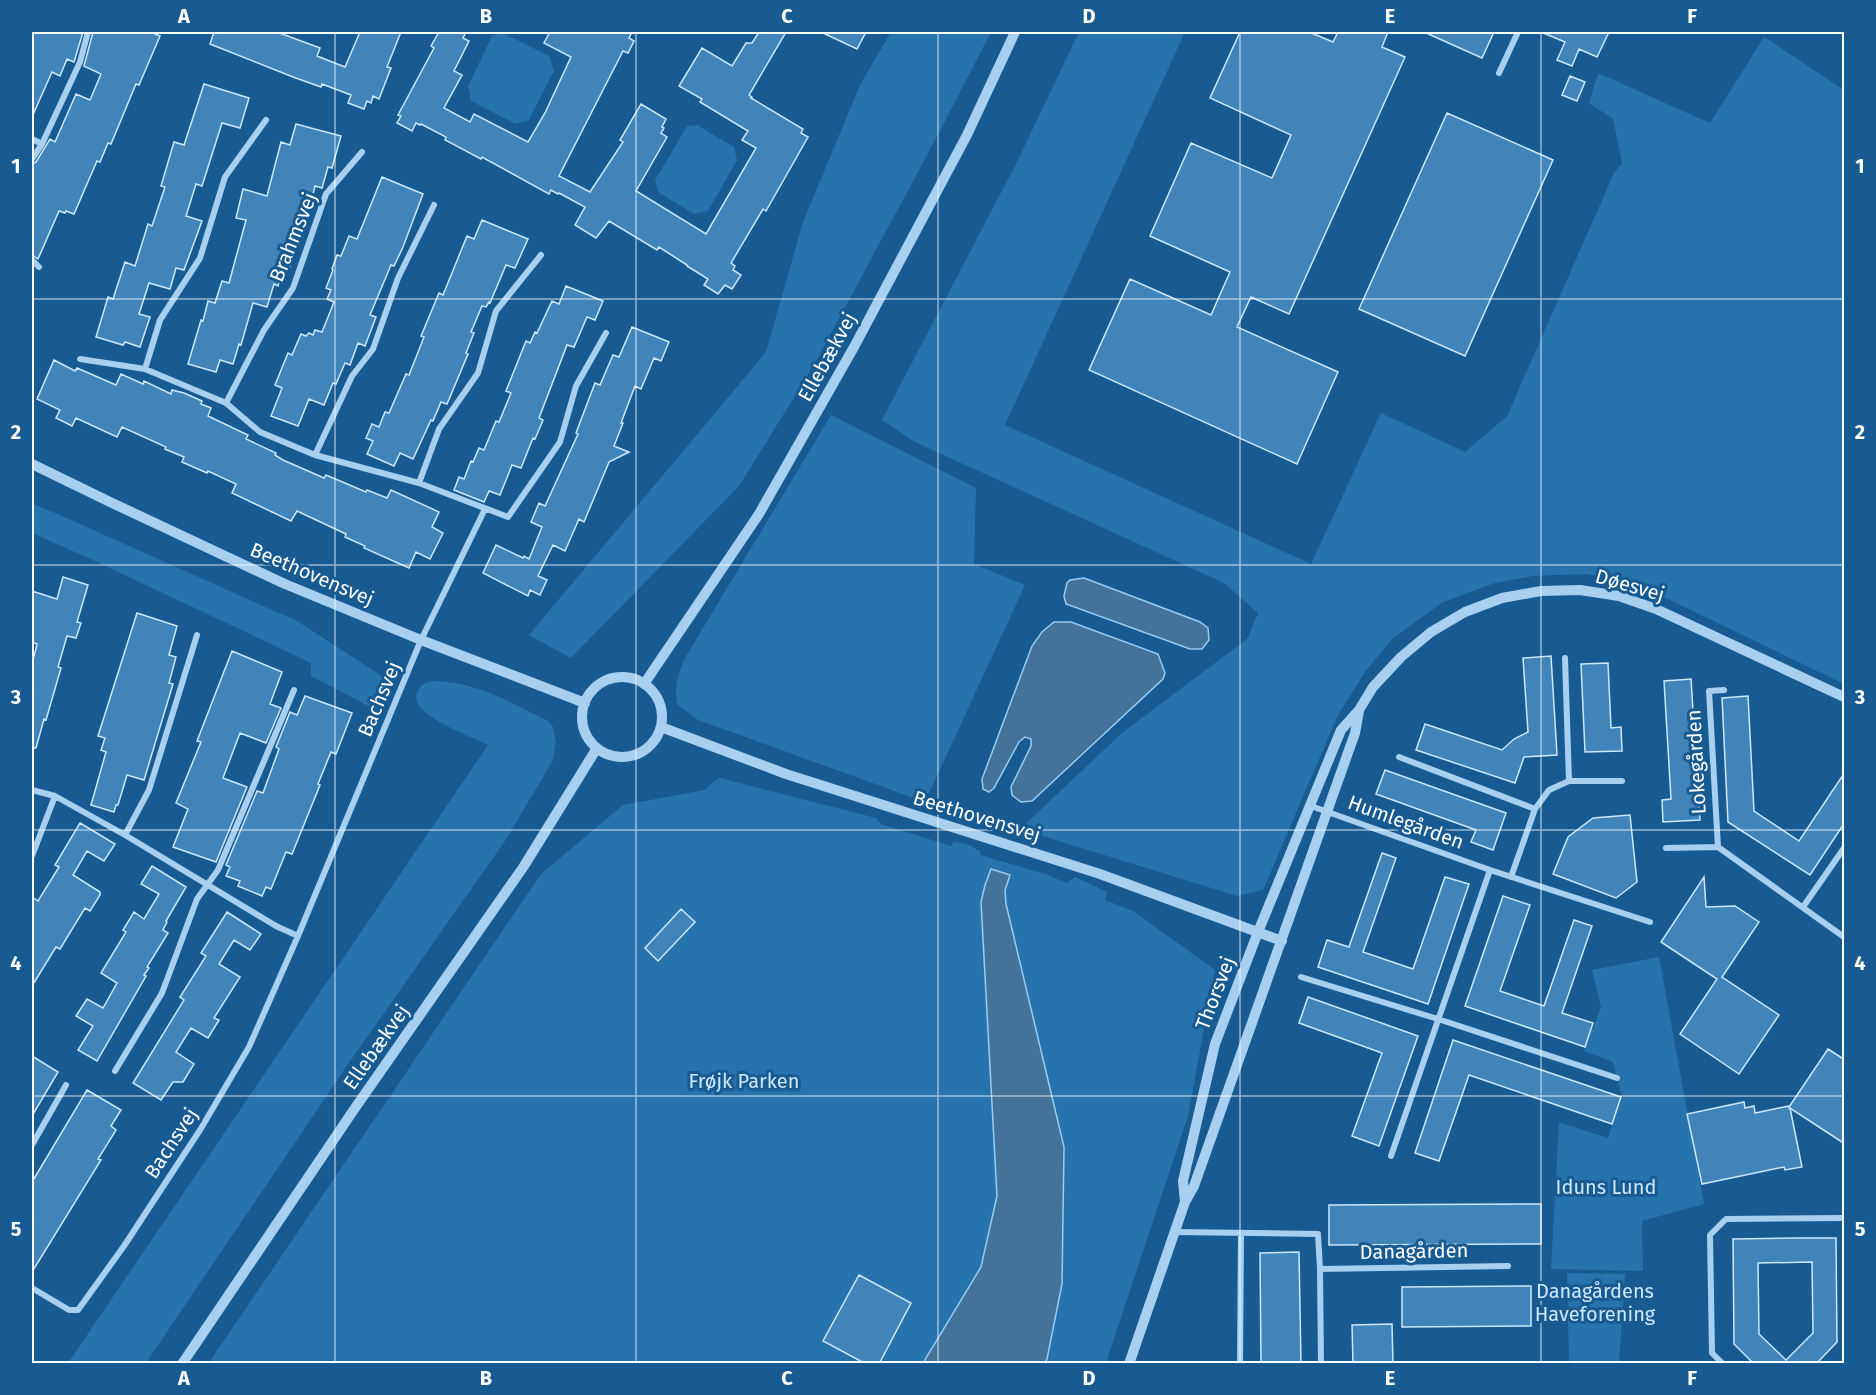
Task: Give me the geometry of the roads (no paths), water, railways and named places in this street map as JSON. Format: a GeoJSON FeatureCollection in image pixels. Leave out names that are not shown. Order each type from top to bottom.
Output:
{"type":"FeatureCollection","features":[{"type":"Feature","properties":{"kind":"street"},"geometry":{"type":"LineString","coordinates":[[32,159],[42,144],[80,62],[88,32]]}},
{"type":"Feature","properties":{"kind":"street","name":"Ellebækvej"},"geometry":{"type":"LineString","coordinates":[[644,684],[759,514],[854,347],[961,146],[1015,32]]}},
{"type":"Feature","properties":{"kind":"street"},"geometry":{"type":"LineString","coordinates":[[1499,73],[1518,32]]}},
{"type":"Feature","properties":{"kind":"street"},"geometry":{"type":"LineString","coordinates":[[145,369],[160,320],[200,258],[225,177],[266,120]]}},
{"type":"Feature","properties":{"kind":"street"},"geometry":{"type":"LineString","coordinates":[[32,139],[42,144]]}},
{"type":"Feature","properties":{"kind":"street","name":"Brahmsvej"},"geometry":{"type":"LineString","coordinates":[[226,403],[264,330],[293,288],[326,194],[362,152]]}},
{"type":"Feature","properties":{"kind":"street"},"geometry":{"type":"LineString","coordinates":[[315,455],[352,376],[373,348],[398,278],[434,205]]}},
{"type":"Feature","properties":{"kind":"street"},"geometry":{"type":"LineString","coordinates":[[419,483],[439,429],[478,373],[496,311],[541,255]]}},
{"type":"Feature","properties":{"kind":"street"},"geometry":{"type":"LineString","coordinates":[[32,260],[39,267]]}},
{"type":"Feature","properties":{"kind":"street"},"geometry":{"type":"LineString","coordinates":[[80,358],[145,369],[226,403],[260,432],[315,455],[419,483],[508,517],[560,442],[576,386],[606,333]]}},
{"type":"Feature","properties":{"kind":"street","name":"Beethovensvej"},"geometry":{"type":"LineString","coordinates":[[32,464],[285,584],[421,640],[585,703]]}},
{"type":"Feature","properties":{"kind":"street"},"geometry":{"type":"LineString","coordinates":[[421,640],[485,509]]}},
{"type":"Feature","properties":{"kind":"street","name":"Døesvej"},"geometry":{"type":"LineString","coordinates":[[1311,806],[1341,730],[1359,711],[1373,687],[1401,657],[1431,632],[1465,612],[1502,598],[1550,591],[1580,590],[1619,596],[1656,609],[1845,697]]}},
{"type":"Feature","properties":{"kind":"street"},"geometry":{"type":"LineString","coordinates":[[125,835],[149,790],[197,635]]}},
{"type":"Feature","properties":{"kind":"street","name":"Bachsvej"},"geometry":{"type":"LineString","coordinates":[[32,1288],[73,1312],[78,1310],[124,1246],[200,1130],[249,1047],[298,936],[421,640]]}},
{"type":"Feature","properties":{"kind":"street"},"geometry":{"type":"LineString","coordinates":[[1565,658],[1569,781]]}},
{"type":"Feature","properties":{"kind":"street"},"geometry":{"type":"LineString","coordinates":[[617,678],[631,678],[644,684],[653,692],[662,715],[661,727],[655,739],[646,749],[634,755],[621,757],[608,755],[588,739],[583,727],[582,715],[585,703],[592,691],[603,682],[617,678]]}},
{"type":"Feature","properties":{"kind":"street"},"geometry":{"type":"LineString","coordinates":[[115,1071],[162,993],[197,899],[218,870],[294,690]]}},
{"type":"Feature","properties":{"kind":"street","name":"Lokegården"},"geometry":{"type":"LineString","coordinates":[[1718,846],[1709,691],[1724,690]]}},
{"type":"Feature","properties":{"kind":"street","name":"Døesvej"},"geometry":{"type":"LineString","coordinates":[[1328,812],[1355,733],[1359,711]]}},
{"type":"Feature","properties":{"kind":"street","name":"Beethovensvej"},"geometry":{"type":"LineString","coordinates":[[661,727],[786,774],[1100,874],[1282,940]]}},
{"type":"Feature","properties":{"kind":"street","name":"Ellebækvej"},"geometry":{"type":"LineString","coordinates":[[182,1364],[348,1118],[524,866],[597,748]]}},
{"type":"Feature","properties":{"kind":"street"},"geometry":{"type":"LineString","coordinates":[[1399,757],[1535,809]]}},
{"type":"Feature","properties":{"kind":"street"},"geometry":{"type":"LineString","coordinates":[[1511,877],[1535,809],[1549,790],[1569,781],[1622,781]]}},
{"type":"Feature","properties":{"kind":"street"},"geometry":{"type":"LineString","coordinates":[[32,790],[55,796],[125,835],[276,926],[298,936]]}},
{"type":"Feature","properties":{"kind":"street"},"geometry":{"type":"LineString","coordinates":[[32,856],[55,796]]}},
{"type":"Feature","properties":{"kind":"street","name":"Humlegården"},"geometry":{"type":"LineString","coordinates":[[1311,806],[1490,870],[1650,922]]}},
{"type":"Feature","properties":{"kind":"street","name":"Thorsvej"},"geometry":{"type":"LineString","coordinates":[[1185,1202],[1183,1181],[1215,1044],[1258,932],[1311,806]]}},
{"type":"Feature","properties":{"kind":"street","name":"Thorsvej"},"geometry":{"type":"LineString","coordinates":[[1129,1364],[1185,1202],[1194,1186],[1328,812]]}},
{"type":"Feature","properties":{"kind":"street"},"geometry":{"type":"LineString","coordinates":[[1666,848],[1718,846],[1845,937]]}},
{"type":"Feature","properties":{"kind":"street"},"geometry":{"type":"LineString","coordinates":[[1803,907],[1845,848]]}},
{"type":"Feature","properties":{"kind":"street"},"geometry":{"type":"LineString","coordinates":[[1391,1155],[1490,870]]}},
{"type":"Feature","properties":{"kind":"street"},"geometry":{"type":"LineString","coordinates":[[1301,977],[1617,1078]]}},
{"type":"Feature","properties":{"kind":"street"},"geometry":{"type":"LineString","coordinates":[[32,1145],[66,1085]]}},
{"type":"Feature","properties":{"kind":"street"},"geometry":{"type":"LineString","coordinates":[[1723,1364],[1712,1353],[1710,1235],[1726,1219],[1845,1218]]}},
{"type":"Feature","properties":{"kind":"street"},"geometry":{"type":"LineString","coordinates":[[1175,1232],[1318,1234],[1321,1364]]}},
{"type":"Feature","properties":{"kind":"street"},"geometry":{"type":"LineString","coordinates":[[1240,1364],[1241,1233]]}},
{"type":"Feature","properties":{"kind":"street","name":"Danagården"},"geometry":{"type":"LineString","coordinates":[[1320,1269],[1508,1266]]}},
{"type":"Feature","properties":{"kind":"park label","name":"Frøjk Parken"},"geometry":{"type":"Point","coordinates":[744,1081]}},
{"type":"Feature","properties":{"kind":"park label","name":"Iduns Lund"},"geometry":{"type":"Point","coordinates":[1606,1187]}},
{"type":"Feature","properties":{"kind":"park label","name":"Danagårdens Haveforening"},"geometry":{"type":"Point","coordinates":[1595,1302]}}]}
